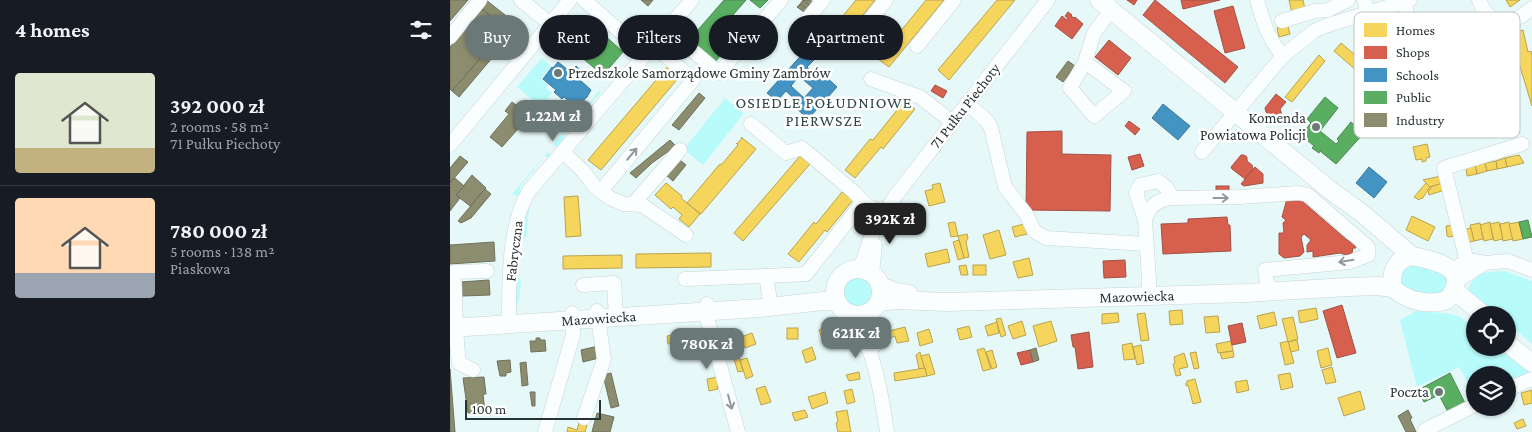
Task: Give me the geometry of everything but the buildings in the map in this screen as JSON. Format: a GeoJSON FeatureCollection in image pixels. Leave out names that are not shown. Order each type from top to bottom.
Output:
{"type":"FeatureCollection","features":[{"type":"Feature","properties":{"kind":"main road"},"geometry":{"type":"LineString","coordinates":[[1105,5],[1330,190],[1363,214],[1398,271],[1405,297],[1433,303],[1451,285]]}},
{"type":"Feature","properties":{"kind":"main road"},"geometry":{"type":"LineString","coordinates":[[1398,271],[1435,261],[1466,306]]}},
{"type":"Feature","properties":{"kind":"main road","name":"Mazowiecka"},"geometry":{"type":"LineString","coordinates":[[852,314],[862,314],[872,288],[896,300],[948,302],[1149,291],[1270,287],[1362,280],[1398,271]]}},
{"type":"Feature","properties":{"kind":"main road"},"geometry":{"type":"LineString","coordinates":[[852,314],[841,307],[837,294],[840,278],[846,272],[872,288]]}},
{"type":"Feature","properties":{"kind":"main road"},"geometry":{"type":"LineString","coordinates":[[1451,285],[1474,306]]}},
{"type":"Feature","properties":{"kind":"main road","name":"Mazowiecka"},"geometry":{"type":"LineString","coordinates":[[453,324],[823,301],[837,294]]}},
{"type":"Feature","properties":{"kind":"main road"},"geometry":{"type":"LineString","coordinates":[[1516,339],[1532,352]]}},
{"type":"Feature","properties":{"kind":"main road"},"geometry":{"type":"LineString","coordinates":[[1516,350],[1532,363]]}},
{"type":"Feature","properties":{"kind":"street"},"geometry":{"type":"LineString","coordinates":[[450,37],[480,0]]}},
{"type":"Feature","properties":{"kind":"street"},"geometry":{"type":"LineString","coordinates":[[521,0],[539,15]]}},
{"type":"Feature","properties":{"kind":"street"},"geometry":{"type":"LineString","coordinates":[[558,15],[570,0]]}},
{"type":"Feature","properties":{"kind":"street"},"geometry":{"type":"LineString","coordinates":[[584,0],[618,25]]}},
{"type":"Feature","properties":{"kind":"street","name":"Fabryczna"},"geometry":{"type":"LineString","coordinates":[[679,15],[692,0]]}},
{"type":"Feature","properties":{"kind":"street"},"geometry":{"type":"LineString","coordinates":[[699,56],[719,73],[781,0]]}},
{"type":"Feature","properties":{"kind":"street"},"geometry":{"type":"LineString","coordinates":[[810,15],[822,0]]}},
{"type":"Feature","properties":{"kind":"street"},"geometry":{"type":"LineString","coordinates":[[874,15],[886,0]]}},
{"type":"Feature","properties":{"kind":"street"},"geometry":{"type":"LineString","coordinates":[[917,46],[954,0]]}},
{"type":"Feature","properties":{"kind":"street","name":"71 Pułku Piechoty"},"geometry":{"type":"LineString","coordinates":[[881,394],[872,327],[872,288],[873,250],[884,213],[952,122],[1048,0]]}},
{"type":"Feature","properties":{"kind":"street"},"geometry":{"type":"LineString","coordinates":[[1257,0],[1264,27],[1283,56]]}},
{"type":"Feature","properties":{"kind":"street"},"geometry":{"type":"LineString","coordinates":[[1282,22],[1314,5],[1328,10],[1348,0]]}},
{"type":"Feature","properties":{"kind":"street"},"geometry":{"type":"LineString","coordinates":[[1479,0],[1485,12]]}},
{"type":"Feature","properties":{"kind":"street"},"geometry":{"type":"LineString","coordinates":[[1202,152],[1283,56],[1314,31],[1366,6],[1407,1]]}},
{"type":"Feature","properties":{"kind":"street"},"geometry":{"type":"LineString","coordinates":[[1086,62],[1094,32],[1105,5]]}},
{"type":"Feature","properties":{"kind":"street"},"geometry":{"type":"LineString","coordinates":[[450,145],[539,37]]}},
{"type":"Feature","properties":{"kind":"street","name":"Fabryczna"},"geometry":{"type":"LineString","coordinates":[[509,321],[511,266],[518,214],[530,191],[641,60]]}},
{"type":"Feature","properties":{"kind":"street"},"geometry":{"type":"LineString","coordinates":[[601,191],[693,80],[665,60]]}},
{"type":"Feature","properties":{"kind":"street"},"geometry":{"type":"LineString","coordinates":[[871,79],[920,97],[952,122]]}},
{"type":"Feature","properties":{"kind":"street"},"geometry":{"type":"LineString","coordinates":[[967,103],[987,121],[991,128],[1005,187],[1026,214],[1034,231],[1046,238],[1146,244]]}},
{"type":"Feature","properties":{"kind":"street"},"geometry":{"type":"LineString","coordinates":[[751,124],[786,153],[802,148],[863,202],[884,213]]}},
{"type":"Feature","properties":{"kind":"street"},"geometry":{"type":"LineString","coordinates":[[1467,262],[1444,168],[1522,144]]}},
{"type":"Feature","properties":{"kind":"street"},"geometry":{"type":"LineString","coordinates":[[633,204],[680,150]]}},
{"type":"Feature","properties":{"kind":"street"},"geometry":{"type":"LineString","coordinates":[[563,152],[610,198],[624,204],[642,205],[686,235]]}},
{"type":"Feature","properties":{"kind":"street"},"geometry":{"type":"LineString","coordinates":[[1149,291],[1145,220],[1136,193],[1140,185],[1158,181],[1167,188],[1172,198]]}},
{"type":"Feature","properties":{"kind":"street"},"geometry":{"type":"LineString","coordinates":[[1145,220],[1148,210],[1152,205],[1163,199],[1240,198],[1298,193],[1308,196],[1368,247],[1368,255],[1350,262],[1264,270],[1270,287]]}},
{"type":"Feature","properties":{"kind":"street"},"geometry":{"type":"LineString","coordinates":[[684,279],[806,274],[863,202]]}},
{"type":"Feature","properties":{"kind":"street"},"geometry":{"type":"LineString","coordinates":[[1451,285],[1467,262],[1508,261],[1532,270]]}},
{"type":"Feature","properties":{"kind":"street"},"geometry":{"type":"LineString","coordinates":[[1451,285],[1484,263]]}},
{"type":"Feature","properties":{"kind":"street"},"geometry":{"type":"LineString","coordinates":[[450,348],[453,324],[454,272],[486,271]]}},
{"type":"Feature","properties":{"kind":"street"},"geometry":{"type":"LineString","coordinates":[[766,276],[770,303]]}},
{"type":"Feature","properties":{"kind":"street"},"geometry":{"type":"LineString","coordinates":[[583,285],[614,283],[616,314]]}},
{"type":"Feature","properties":{"kind":"street"},"geometry":{"type":"LineString","coordinates":[[707,308],[708,321],[738,432]]}},
{"type":"Feature","properties":{"kind":"street"},"geometry":{"type":"LineString","coordinates":[[852,314],[862,330],[881,394],[887,432]]}},
{"type":"Feature","properties":{"kind":"street"},"geometry":{"type":"LineString","coordinates":[[584,418],[604,359],[597,315]]}},
{"type":"Feature","properties":{"kind":"street"},"geometry":{"type":"LineString","coordinates":[[545,432],[573,335],[572,317]]}},
{"type":"Feature","properties":{"kind":"street"},"geometry":{"type":"LineString","coordinates":[[453,324],[459,363],[473,370]]}},
{"type":"Feature","properties":{"kind":"street"},"geometry":{"type":"LineString","coordinates":[[1516,386],[1532,379]]}},
{"type":"Feature","properties":{"kind":"street"},"geometry":{"type":"LineString","coordinates":[[1425,430],[1466,410]]}},
{"type":"Feature","properties":{"kind":"shaded area"},"geometry":{"type":"Polygon","coordinates":[[[540,60],[544,60],[551,66],[541,79],[548,85],[546,88],[552,93],[541,107],[517,87],[540,60]]]}},
{"type":"Feature","properties":{"kind":"shaded area"},"geometry":{"type":"Polygon","coordinates":[[[599,91],[601,92],[583,112],[587,116],[585,118],[581,115],[563,136],[567,140],[561,148],[553,145],[599,91]]]}},
{"type":"Feature","properties":{"kind":"shaded area"},"geometry":{"type":"Polygon","coordinates":[[[725,98],[744,113],[703,165],[684,149],[725,98]]]}},
{"type":"Feature","properties":{"kind":"shaded area"},"geometry":{"type":"Polygon","coordinates":[[[548,152],[551,160],[545,156],[519,188],[524,193],[520,197],[512,194],[548,152]]]}},
{"type":"Feature","properties":{"kind":"shaded area"},"geometry":{"type":"Polygon","coordinates":[[[530,201],[526,238],[520,238],[521,226],[530,201]]]}},
{"type":"Feature","properties":{"kind":"shaded area"},"geometry":{"type":"Polygon","coordinates":[[[1409,264],[1442,271],[1449,282],[1440,296],[1412,291],[1401,286],[1399,274],[1409,264]]]}},
{"type":"Feature","properties":{"kind":"shaded area"},"geometry":{"type":"Polygon","coordinates":[[[1505,271],[1532,281],[1532,344],[1516,330],[1516,306],[1486,306],[1468,290],[1478,275],[1487,272],[1505,271]]]}},
{"type":"Feature","properties":{"kind":"shaded area"},"geometry":{"type":"Polygon","coordinates":[[[858,277],[869,281],[873,292],[869,303],[858,307],[847,303],[843,292],[847,281],[858,277]]]}},
{"type":"Feature","properties":{"kind":"shaded area"},"geometry":{"type":"Polygon","coordinates":[[[515,278],[521,279],[519,303],[514,303],[515,278]]]}},
{"type":"Feature","properties":{"kind":"shaded area"},"geometry":{"type":"Polygon","coordinates":[[[1416,311],[1459,316],[1466,322],[1466,356],[1509,356],[1532,374],[1516,381],[1516,366],[1466,366],[1466,379],[1459,367],[1417,387],[1400,320],[1416,311]]]}},
{"type":"Feature","properties":{"kind":"place","name":"Przedszkole Samorządowe Gminy Zambrów"},"geometry":{"type":"Point","coordinates":[558,73]}},
{"type":"Feature","properties":{"kind":"place","name":"Komenda Powiatowa Policji"},"geometry":{"type":"Point","coordinates":[1316,127]}},
{"type":"Feature","properties":{"kind":"place","name":"Poczta"},"geometry":{"type":"Point","coordinates":[1439,392]}},
{"type":"Feature","properties":{"kind":"district","name":"OSIEDLE POŁUDNIOWE PIERWSZE"},"geometry":{"type":"Point","coordinates":[824,111]}}]}
